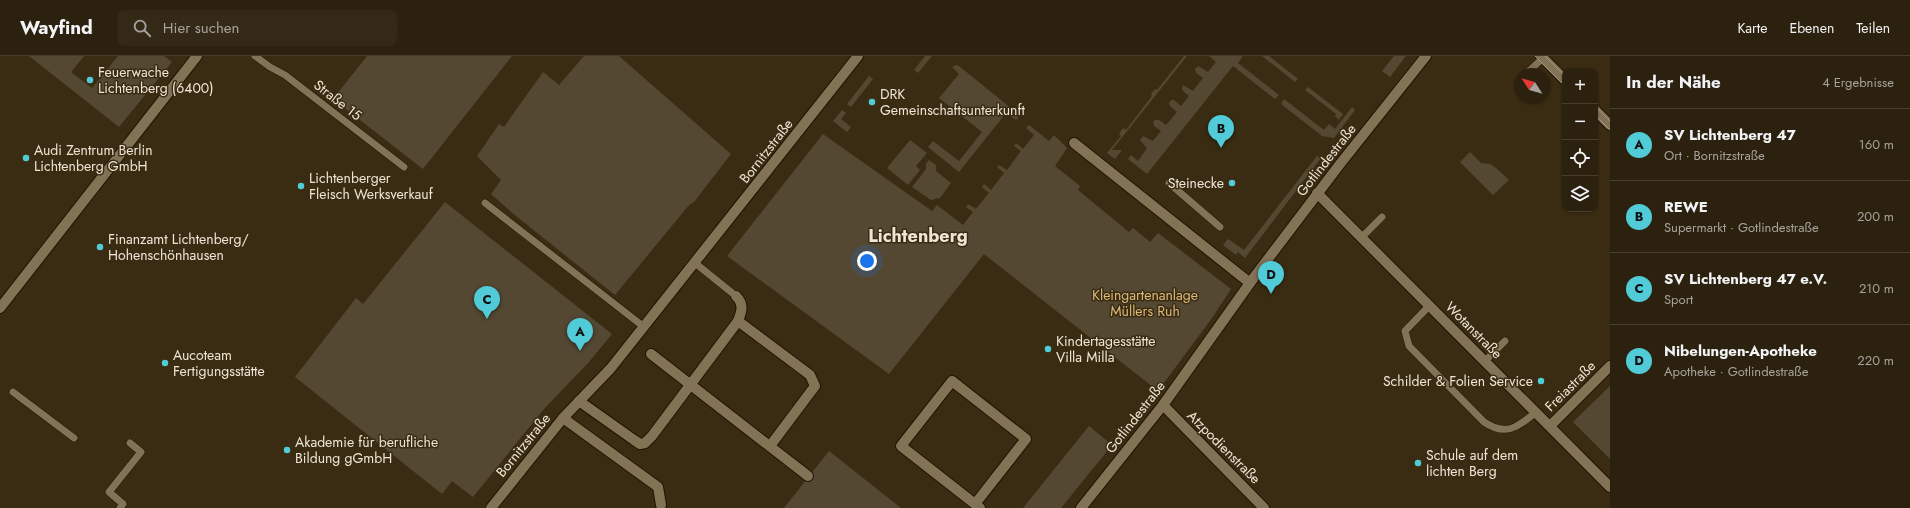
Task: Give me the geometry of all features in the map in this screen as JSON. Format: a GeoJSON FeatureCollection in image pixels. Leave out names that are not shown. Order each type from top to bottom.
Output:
{"type":"FeatureCollection","features":[{"type":"Feature","properties":{"kind":"street"},"geometry":{"type":"LineString","coordinates":[[0,308],[197,56]]}},
{"type":"Feature","properties":{"kind":"street","name":"Bornitzstraße"},"geometry":{"type":"LineString","coordinates":[[491,508],[563,418],[606,374],[858,56]]}},
{"type":"Feature","properties":{"kind":"street","name":"Gotlindestraße"},"geometry":{"type":"LineString","coordinates":[[1081,508],[1163,405],[1250,283],[1317,193],[1426,56]]}},
{"type":"Feature","properties":{"kind":"street"},"geometry":{"type":"LineString","coordinates":[[1542,57],[1562,77]]}},
{"type":"Feature","properties":{"kind":"street"},"geometry":{"type":"LineString","coordinates":[[1598,113],[1610,125]]}},
{"type":"Feature","properties":{"kind":"street"},"geometry":{"type":"LineString","coordinates":[[1074,143],[1250,283]]}},
{"type":"Feature","properties":{"kind":"street","name":"Wotanstraße"},"geometry":{"type":"LineString","coordinates":[[1317,193],[1610,486]]}},
{"type":"Feature","properties":{"kind":"street"},"geometry":{"type":"LineString","coordinates":[[579,401],[640,444],[649,440],[738,321],[742,307],[741,301],[736,296]]}},
{"type":"Feature","properties":{"kind":"street"},"geometry":{"type":"LineString","coordinates":[[738,321],[810,375],[815,386],[770,446]]}},
{"type":"Feature","properties":{"kind":"street"},"geometry":{"type":"LineString","coordinates":[[651,354],[808,476]]}},
{"type":"Feature","properties":{"kind":"street","name":"Freiastraße"},"geometry":{"type":"LineString","coordinates":[[1550,426],[1610,366]]}},
{"type":"Feature","properties":{"kind":"street"},"geometry":{"type":"LineString","coordinates":[[952,381],[1026,439],[977,506],[901,446],[952,381]]}},
{"type":"Feature","properties":{"kind":"street","name":"Atzpodienstraße"},"geometry":{"type":"LineString","coordinates":[[1163,405],[1264,508]]}},
{"type":"Feature","properties":{"kind":"street"},"geometry":{"type":"LineString","coordinates":[[563,418],[658,487],[661,505]]}},
{"type":"Feature","properties":{"kind":"lane","name":"Straße 15"},"geometry":{"type":"LineString","coordinates":[[255,56],[270,67],[285,75],[404,167]]}},
{"type":"Feature","properties":{"kind":"lane"},"geometry":{"type":"LineString","coordinates":[[1532,68],[1542,57]]}},
{"type":"Feature","properties":{"kind":"lane"},"geometry":{"type":"LineString","coordinates":[[1169,183],[1220,227]]}},
{"type":"Feature","properties":{"kind":"lane"},"geometry":{"type":"LineString","coordinates":[[485,203],[644,327]]}},
{"type":"Feature","properties":{"kind":"lane"},"geometry":{"type":"LineString","coordinates":[[1362,237],[1382,217]]}},
{"type":"Feature","properties":{"kind":"lane"},"geometry":{"type":"LineString","coordinates":[[695,263],[736,296]]}},
{"type":"Feature","properties":{"kind":"lane"},"geometry":{"type":"LineString","coordinates":[[1430,305],[1405,331],[1409,346],[1484,422],[1491,427],[1505,430],[1518,427],[1536,412]]}},
{"type":"Feature","properties":{"kind":"lane"},"geometry":{"type":"LineString","coordinates":[[1485,361],[1505,340]]}},
{"type":"Feature","properties":{"kind":"lane"},"geometry":{"type":"LineString","coordinates":[[13,392],[74,438]]}},
{"type":"Feature","properties":{"kind":"lane"},"geometry":{"type":"LineString","coordinates":[[120,508],[123,504],[109,492],[141,452],[130,443]]}},
{"type":"Feature","properties":{"kind":"green space"},"geometry":{"type":"Polygon","coordinates":[[[29,56],[84,56],[71,72],[92,88],[118,56],[164,56],[172,62],[119,127],[29,56]]]}},
{"type":"Feature","properties":{"kind":"green space"},"geometry":{"type":"Polygon","coordinates":[[[367,56],[512,56],[423,169],[333,99],[367,56]]]}},
{"type":"Feature","properties":{"kind":"green space"},"geometry":{"type":"Polygon","coordinates":[[[584,56],[619,56],[731,154],[694,202],[689,205],[615,295],[511,212],[491,194],[501,180],[477,156],[499,124],[504,127],[543,72],[559,85],[584,56]]]}},
{"type":"Feature","properties":{"kind":"green space"},"geometry":{"type":"Polygon","coordinates":[[[925,56],[932,56],[918,73],[914,70],[925,56]]]}},
{"type":"Feature","properties":{"kind":"green space"},"geometry":{"type":"Polygon","coordinates":[[[1184,56],[1187,56],[1112,150],[1122,150],[1115,159],[1107,153],[1121,136],[1119,134],[1123,128],[1126,130],[1152,96],[1151,94],[1155,89],[1157,90],[1184,56]]]}},
{"type":"Feature","properties":{"kind":"green space"},"geometry":{"type":"Polygon","coordinates":[[[1209,56],[1243,56],[1238,63],[1279,95],[1275,99],[1233,66],[1147,174],[1128,159],[1131,155],[1138,161],[1147,148],[1140,140],[1143,136],[1153,141],[1161,131],[1154,126],[1153,122],[1155,120],[1159,120],[1166,125],[1177,112],[1170,106],[1169,103],[1171,100],[1174,100],[1181,106],[1189,96],[1182,90],[1183,85],[1193,91],[1203,78],[1196,73],[1195,69],[1198,66],[1208,72],[1216,62],[1209,56]]]}},
{"type":"Feature","properties":{"kind":"green space"},"geometry":{"type":"Polygon","coordinates":[[[1262,56],[1269,56],[1298,79],[1295,82],[1262,56]]]}},
{"type":"Feature","properties":{"kind":"green space"},"geometry":{"type":"Polygon","coordinates":[[[1394,56],[1406,56],[1390,77],[1382,71],[1394,56]]]}},
{"type":"Feature","properties":{"kind":"green space"},"geometry":{"type":"Polygon","coordinates":[[[956,65],[1017,113],[1018,118],[1016,120],[1006,113],[959,172],[928,147],[933,141],[959,161],[982,132],[939,98],[959,74],[952,67],[956,65]]]}},
{"type":"Feature","properties":{"kind":"green space"},"geometry":{"type":"Polygon","coordinates":[[[869,76],[873,79],[851,107],[847,104],[869,76]]]}},
{"type":"Feature","properties":{"kind":"green space"},"geometry":{"type":"Polygon","coordinates":[[[1308,87],[1343,114],[1339,120],[1335,116],[1336,114],[1305,90],[1308,87]]]}},
{"type":"Feature","properties":{"kind":"green space"},"geometry":{"type":"Polygon","coordinates":[[[1284,99],[1324,130],[1329,124],[1335,129],[1352,107],[1355,110],[1334,138],[1322,136],[1281,104],[1284,99]]]}},
{"type":"Feature","properties":{"kind":"green space"},"geometry":{"type":"Polygon","coordinates":[[[842,110],[846,113],[841,119],[851,127],[847,132],[833,121],[842,110]]]}},
{"type":"Feature","properties":{"kind":"green space","name":"Kleingartenanlage Müllers Ruh"},"geometry":{"type":"Polygon","coordinates":[[[1029,125],[1049,141],[1054,135],[1067,148],[1055,166],[1080,186],[1078,190],[1129,232],[1133,228],[1150,242],[1158,233],[1231,289],[1212,318],[1158,391],[984,254],[889,374],[727,256],[823,134],[932,211],[937,205],[963,225],[973,212],[966,207],[968,204],[976,209],[989,193],[982,187],[984,184],[991,190],[1004,173],[997,167],[999,165],[1007,170],[1021,151],[1014,146],[1016,143],[1023,149],[1034,135],[1026,128],[1029,125]]]}},
{"type":"Feature","properties":{"kind":"green space"},"geometry":{"type":"Polygon","coordinates":[[[910,140],[927,153],[916,166],[920,170],[908,185],[887,168],[910,140]]]}},
{"type":"Feature","properties":{"kind":"green space"},"geometry":{"type":"Polygon","coordinates":[[[1470,152],[1481,163],[1490,164],[1509,180],[1493,195],[1460,162],[1470,152]]]}},
{"type":"Feature","properties":{"kind":"green space"},"geometry":{"type":"Polygon","coordinates":[[[1317,156],[1321,158],[1245,258],[1238,252],[1236,255],[1223,245],[1228,239],[1244,250],[1317,156]]]}},
{"type":"Feature","properties":{"kind":"green space"},"geometry":{"type":"Polygon","coordinates":[[[929,160],[936,165],[936,171],[951,183],[940,198],[931,200],[912,187],[926,169],[926,164],[929,160]]]}},
{"type":"Feature","properties":{"kind":"green space"},"geometry":{"type":"Polygon","coordinates":[[[445,202],[612,334],[589,362],[544,409],[473,497],[452,481],[442,494],[295,377],[356,298],[363,304],[445,202]]]}},
{"type":"Feature","properties":{"kind":"green space"},"geometry":{"type":"Polygon","coordinates":[[[1610,386],[1610,459],[1573,422],[1610,386]]]}},
{"type":"Feature","properties":{"kind":"green space"},"geometry":{"type":"Polygon","coordinates":[[[1089,426],[1112,445],[1061,508],[1023,508],[1089,426]]]}},
{"type":"Feature","properties":{"kind":"green space"},"geometry":{"type":"Polygon","coordinates":[[[829,451],[901,508],[784,508],[829,451]]]}},
{"type":"Feature","properties":{"kind":"tram line"},"geometry":{"type":"LineString","coordinates":[[1535,56],[1562,83]]}},
{"type":"Feature","properties":{"kind":"tram line"},"geometry":{"type":"LineString","coordinates":[[1545,56],[1562,73]]}},
{"type":"Feature","properties":{"kind":"tram line"},"geometry":{"type":"LineString","coordinates":[[1598,109],[1610,121]]}},
{"type":"Feature","properties":{"kind":"tram line"},"geometry":{"type":"LineString","coordinates":[[1598,118],[1610,130]]}},
{"type":"Feature","properties":{"kind":"place","name":"Feuerwache Lichtenberg (6400)"},"geometry":{"type":"Point","coordinates":[90,80]}},
{"type":"Feature","properties":{"kind":"place","name":"DRK Gemeinschaftsunterkunft"},"geometry":{"type":"Point","coordinates":[872,102]}},
{"type":"Feature","properties":{"kind":"place","name":"REWE"},"geometry":{"type":"Point","coordinates":[1221,148]}},
{"type":"Feature","properties":{"kind":"place","name":"Audi Zentrum Berlin Lichtenberg GmbH"},"geometry":{"type":"Point","coordinates":[26,158]}},
{"type":"Feature","properties":{"kind":"place","name":"Steinecke"},"geometry":{"type":"Point","coordinates":[1232,183]}},
{"type":"Feature","properties":{"kind":"place","name":"Lichtenberger Fleisch Werksverkauf"},"geometry":{"type":"Point","coordinates":[301,186]}},
{"type":"Feature","properties":{"kind":"place","name":"Finanzamt Lichtenberg/ Hohenschönhausen"},"geometry":{"type":"Point","coordinates":[100,247]}},
{"type":"Feature","properties":{"kind":"place","name":"Nibelungen-Apotheke"},"geometry":{"type":"Point","coordinates":[1271,294]}},
{"type":"Feature","properties":{"kind":"place","name":"SV Lichtenberg 47 e.V."},"geometry":{"type":"Point","coordinates":[487,319]}},
{"type":"Feature","properties":{"kind":"place","name":"Kindertagesstätte Villa Milla"},"geometry":{"type":"Point","coordinates":[1048,349]}},
{"type":"Feature","properties":{"kind":"place","name":"SV Lichtenberg 47"},"geometry":{"type":"Point","coordinates":[580,351]}},
{"type":"Feature","properties":{"kind":"place","name":"Aucoteam Fertigungsstätte"},"geometry":{"type":"Point","coordinates":[165,363]}},
{"type":"Feature","properties":{"kind":"place","name":"Schilder & Folien Service"},"geometry":{"type":"Point","coordinates":[1541,381]}},
{"type":"Feature","properties":{"kind":"place","name":"Akademie für berufliche Bildung gGmbH"},"geometry":{"type":"Point","coordinates":[287,450]}},
{"type":"Feature","properties":{"kind":"place","name":"Schule auf dem lichten Berg"},"geometry":{"type":"Point","coordinates":[1418,463]}},
{"type":"Feature","properties":{"kind":"district","name":"Lichtenberg"},"geometry":{"type":"Point","coordinates":[918,236]}}]}
